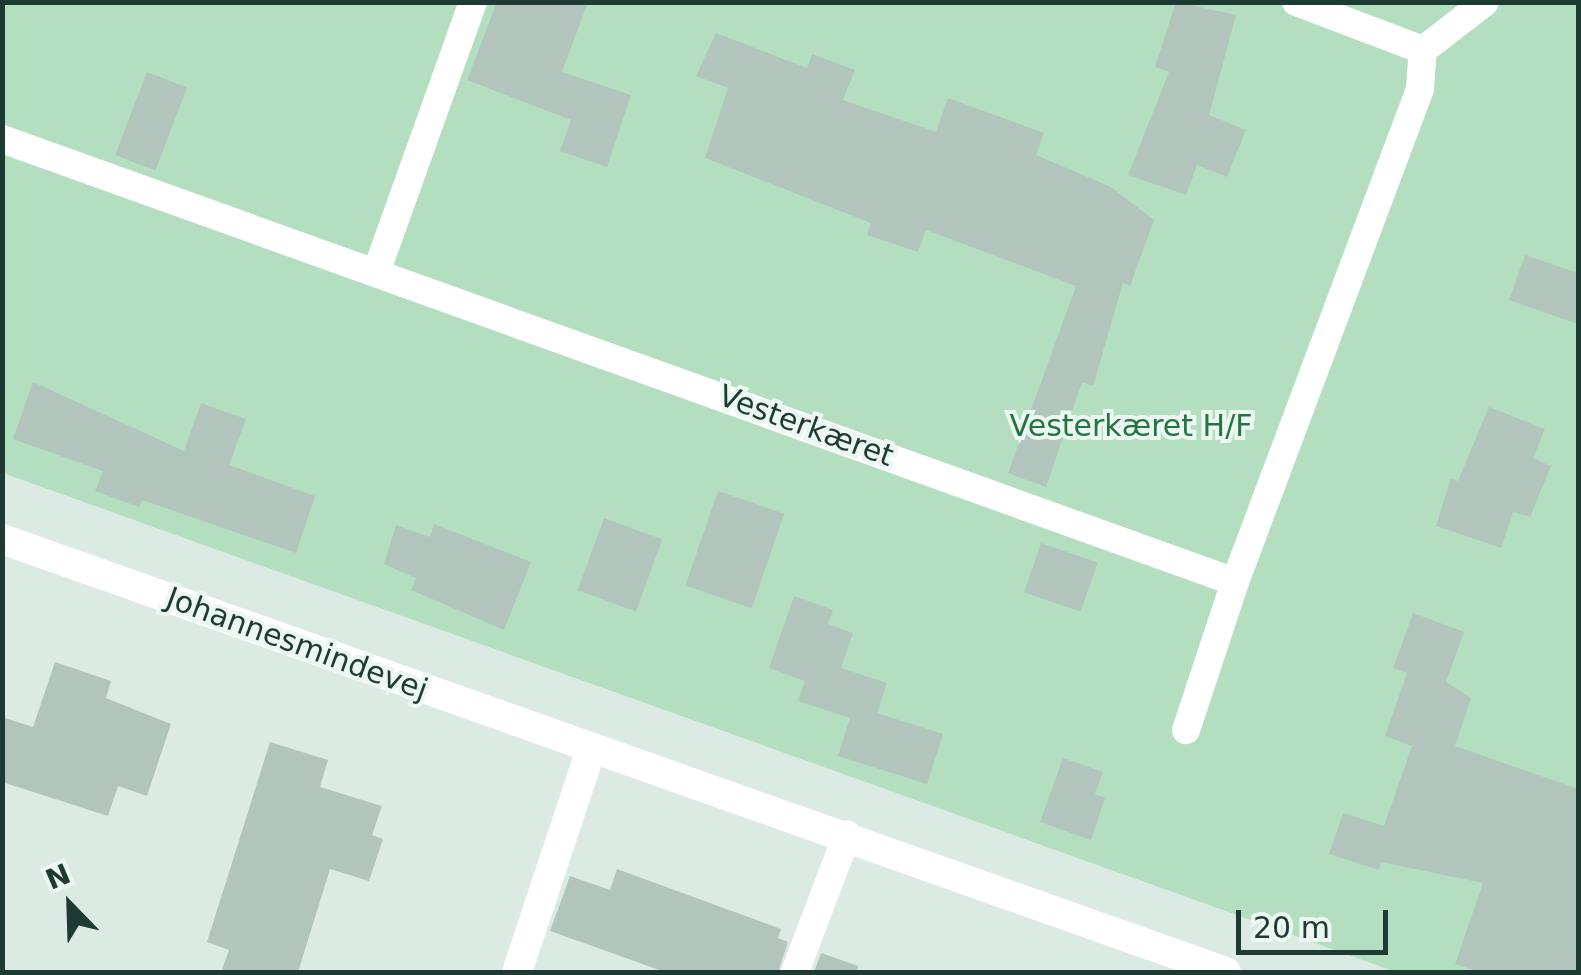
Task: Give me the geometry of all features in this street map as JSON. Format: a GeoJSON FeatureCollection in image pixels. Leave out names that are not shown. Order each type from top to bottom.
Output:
{"type":"FeatureCollection","features":[{"type":"Feature","properties":{"kind":"street","name":"Johannesmindevej"},"geometry":{"type":"LineString","coordinates":[[2,539],[591,750],[847,835],[1220,972]]}},
{"type":"Feature","properties":{"kind":"street"},"geometry":{"type":"LineString","coordinates":[[518,972],[591,750]]}},
{"type":"Feature","properties":{"kind":"lane"},"geometry":{"type":"LineString","coordinates":[[377,270],[473,2]]}},
{"type":"Feature","properties":{"kind":"lane"},"geometry":{"type":"LineString","coordinates":[[1296,2],[1423,50]]}},
{"type":"Feature","properties":{"kind":"lane"},"geometry":{"type":"LineString","coordinates":[[1186,730],[1235,582],[1420,89],[1423,50],[1485,2]]}},
{"type":"Feature","properties":{"kind":"lane","name":"Vesterkæret"},"geometry":{"type":"LineString","coordinates":[[2,139],[377,270],[1235,582]]}},
{"type":"Feature","properties":{"kind":"lane"},"geometry":{"type":"LineString","coordinates":[[796,972],[847,835]]}},
{"type":"Feature","properties":{"kind":"green space","name":"Vesterkæret H/F"},"geometry":{"type":"Polygon","coordinates":[[[2,3],[1578,3],[1578,972],[1396,972],[3,473],[2,3]]]}},
{"type":"Feature","properties":{"kind":"building"},"geometry":{"type":"Polygon","coordinates":[[[497,2],[588,2],[562,72],[631,95],[607,167],[560,151],[571,120],[467,80],[497,2]]]}},
{"type":"Feature","properties":{"kind":"building"},"geometry":{"type":"Polygon","coordinates":[[[1176,2],[1236,15],[1209,115],[1246,130],[1227,177],[1197,165],[1186,195],[1128,175],[1169,72],[1155,67],[1176,2]]]}},
{"type":"Feature","properties":{"kind":"building"},"geometry":{"type":"Polygon","coordinates":[[[716,33],[807,68],[812,54],[855,70],[843,100],[936,132],[948,98],[1044,133],[1036,155],[1111,187],[1154,220],[1130,286],[1123,283],[1093,386],[1082,382],[1046,487],[1008,473],[1076,286],[926,230],[918,252],[867,235],[871,223],[705,158],[728,88],[696,76],[716,33]]]}},
{"type":"Feature","properties":{"kind":"building"},"geometry":{"type":"Polygon","coordinates":[[[147,72],[187,87],[155,170],[115,155],[147,72]]]}},
{"type":"Feature","properties":{"kind":"building"},"geometry":{"type":"Polygon","coordinates":[[[1525,255],[1578,273],[1578,324],[1509,300],[1525,255]]]}},
{"type":"Feature","properties":{"kind":"building"},"geometry":{"type":"Polygon","coordinates":[[[33,382],[184,451],[201,403],[246,419],[229,465],[315,496],[296,553],[142,500],[139,507],[95,491],[103,471],[13,439],[33,382]]]}},
{"type":"Feature","properties":{"kind":"building"},"geometry":{"type":"Polygon","coordinates":[[[1489,407],[1545,429],[1533,458],[1551,466],[1530,517],[1513,512],[1501,548],[1436,526],[1451,478],[1458,481],[1489,407]]]}},
{"type":"Feature","properties":{"kind":"building"},"geometry":{"type":"Polygon","coordinates":[[[718,491],[784,514],[752,608],[685,586],[718,491]]]}},
{"type":"Feature","properties":{"kind":"building"},"geometry":{"type":"Polygon","coordinates":[[[604,518],[662,539],[636,612],[578,590],[604,518]]]}},
{"type":"Feature","properties":{"kind":"building"},"geometry":{"type":"Polygon","coordinates":[[[434,524],[531,562],[504,630],[411,590],[416,578],[384,564],[396,525],[430,537],[434,524]]]}},
{"type":"Feature","properties":{"kind":"building"},"geometry":{"type":"Polygon","coordinates":[[[1041,543],[1098,563],[1081,612],[1024,592],[1041,543]]]}},
{"type":"Feature","properties":{"kind":"building"},"geometry":{"type":"Polygon","coordinates":[[[794,596],[833,610],[828,624],[853,633],[841,668],[887,683],[877,713],[943,734],[927,784],[838,756],[850,718],[798,701],[805,681],[769,668],[794,596]]]}},
{"type":"Feature","properties":{"kind":"building"},"geometry":{"type":"Polygon","coordinates":[[[1413,613],[1464,632],[1446,682],[1471,698],[1455,746],[1578,789],[1578,972],[1481,972],[1455,964],[1483,883],[1381,862],[1379,870],[1329,854],[1343,813],[1384,826],[1412,746],[1385,736],[1407,673],[1393,668],[1413,613]]]}},
{"type":"Feature","properties":{"kind":"building"},"geometry":{"type":"Polygon","coordinates":[[[55,662],[111,681],[106,698],[171,724],[147,796],[118,786],[108,816],[2,782],[2,717],[33,727],[55,662]]]}},
{"type":"Feature","properties":{"kind":"building"},"geometry":{"type":"Polygon","coordinates":[[[270,742],[328,760],[320,787],[382,806],[372,835],[383,839],[369,881],[330,869],[298,972],[221,972],[229,950],[207,942],[270,742]]]}},
{"type":"Feature","properties":{"kind":"building"},"geometry":{"type":"Polygon","coordinates":[[[1063,758],[1103,772],[1095,794],[1105,798],[1091,840],[1040,822],[1063,758]]]}},
{"type":"Feature","properties":{"kind":"building"},"geometry":{"type":"Polygon","coordinates":[[[617,869],[781,929],[778,938],[788,942],[778,972],[665,972],[550,931],[570,876],[610,890],[617,869]]]}},
{"type":"Feature","properties":{"kind":"building"},"geometry":{"type":"Polygon","coordinates":[[[821,953],[858,966],[857,972],[814,972],[821,953]]]}}]}
